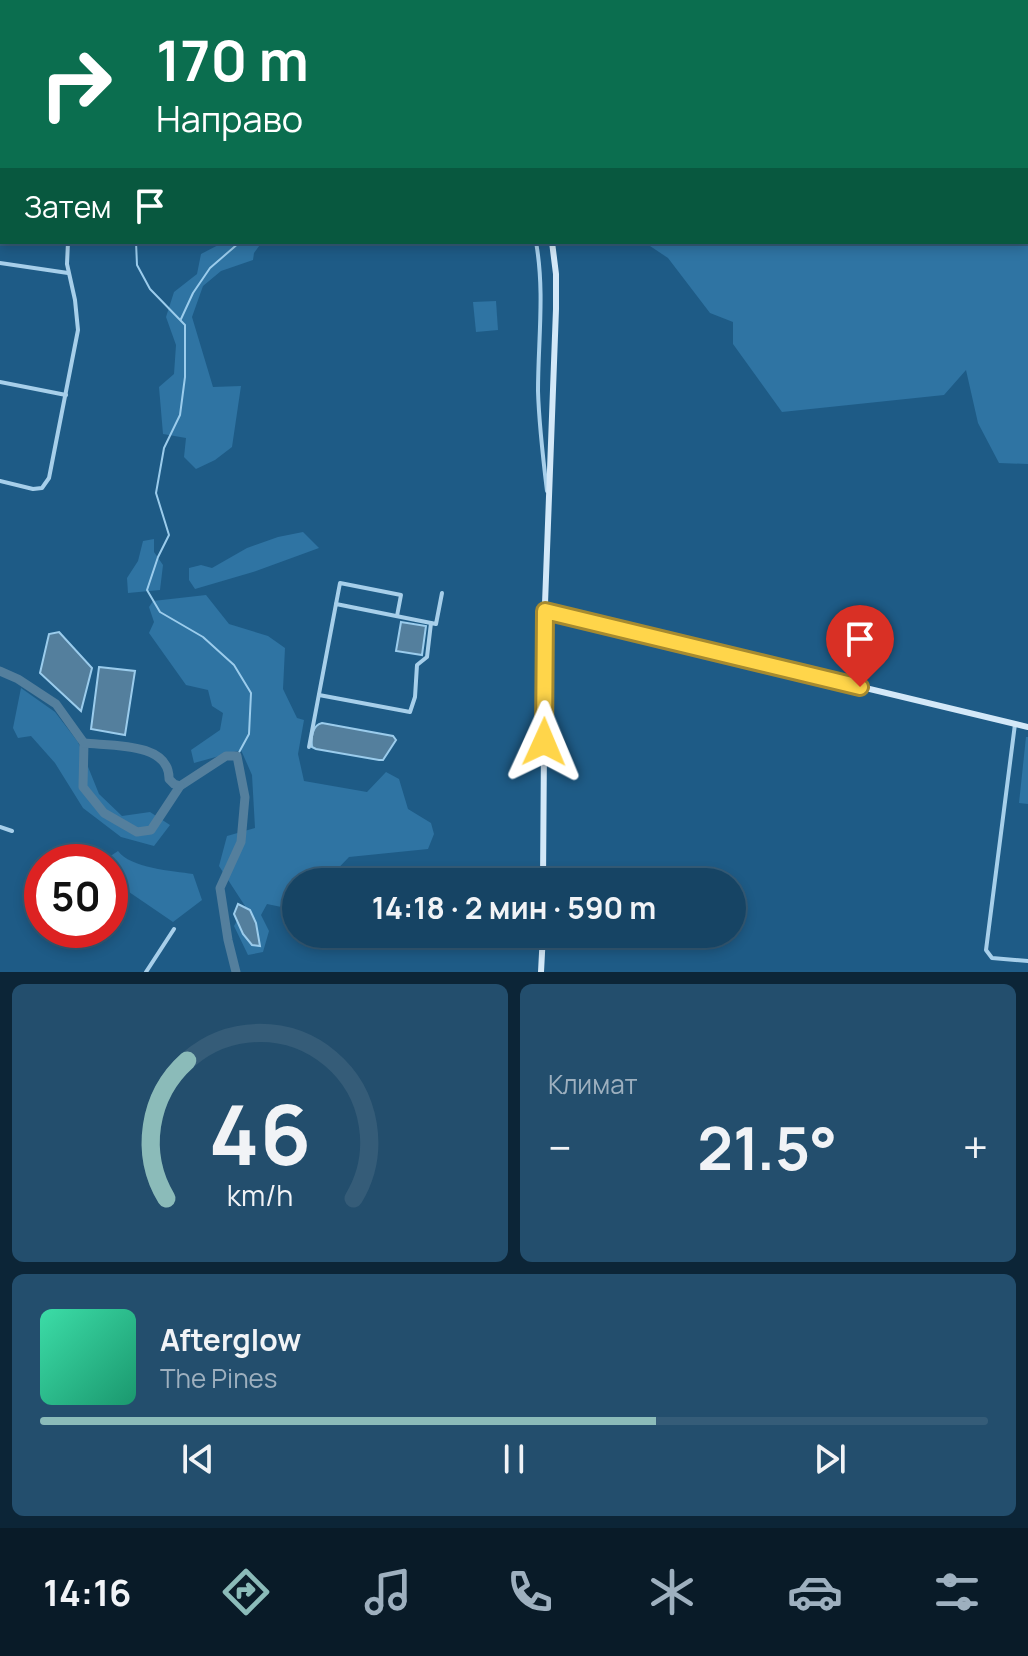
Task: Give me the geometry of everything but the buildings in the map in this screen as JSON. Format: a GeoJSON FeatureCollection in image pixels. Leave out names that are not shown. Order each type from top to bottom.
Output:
{"type":"FeatureCollection","features":[{"type":"Feature","properties":{"kind":"main road"},"geometry":{"type":"LineString","coordinates":[[543,868],[545,611],[556,309],[552,244]]}},
{"type":"Feature","properties":{"kind":"main road"},"geometry":{"type":"LineString","coordinates":[[545,611],[1028,727]]}},
{"type":"Feature","properties":{"kind":"main road"},"geometry":{"type":"LineString","coordinates":[[541,972],[542,948]]}},
{"type":"Feature","properties":{"kind":"street"},"geometry":{"type":"LineString","coordinates":[[0,481],[33,489],[42,488],[49,478],[78,330],[68,273],[68,244]]}},
{"type":"Feature","properties":{"kind":"street"},"geometry":{"type":"LineString","coordinates":[[536,244],[541,281],[539,423],[548,506]]}},
{"type":"Feature","properties":{"kind":"street"},"geometry":{"type":"LineString","coordinates":[[0,263],[68,273]]}},
{"type":"Feature","properties":{"kind":"street"},"geometry":{"type":"LineString","coordinates":[[0,382],[66,395]]}},
{"type":"Feature","properties":{"kind":"street"},"geometry":{"type":"LineString","coordinates":[[309,747],[340,583],[401,595],[397,616]]}},
{"type":"Feature","properties":{"kind":"street"},"geometry":{"type":"LineString","coordinates":[[336,604],[436,624],[442,593]]}},
{"type":"Feature","properties":{"kind":"street"},"geometry":{"type":"LineString","coordinates":[[319,695],[410,712],[415,697],[417,665],[427,657],[431,623]]}},
{"type":"Feature","properties":{"kind":"street"},"geometry":{"type":"LineString","coordinates":[[1015,724],[986,950],[992,958],[1028,961]]}},
{"type":"Feature","properties":{"kind":"street"},"geometry":{"type":"LineString","coordinates":[[0,827],[12,831]]}},
{"type":"Feature","properties":{"kind":"street"},"geometry":{"type":"LineString","coordinates":[[146,972],[174,929]]}},
{"type":"Feature","properties":{"kind":"shaded area"},"geometry":{"type":"Polygon","coordinates":[[[220,244],[261,244],[253,260],[221,271],[203,286],[192,317],[213,387],[241,386],[232,447],[196,469],[184,457],[186,438],[163,434],[159,387],[174,374],[176,345],[166,317],[174,292],[197,274],[201,254],[220,244]]]}},
{"type":"Feature","properties":{"kind":"shaded area"},"geometry":{"type":"Polygon","coordinates":[[[647,244],[1028,244],[1028,464],[999,463],[978,423],[966,370],[944,395],[782,412],[733,344],[733,322],[710,313],[668,258],[647,244]]]}},
{"type":"Feature","properties":{"kind":"shaded area"},"geometry":{"type":"Polygon","coordinates":[[[496,301],[498,330],[476,332],[473,302],[496,301]]]}},
{"type":"Feature","properties":{"kind":"shaded area"},"geometry":{"type":"Polygon","coordinates":[[[303,532],[319,548],[195,589],[189,580],[189,568],[201,565],[212,568],[247,548],[303,532]]]}},
{"type":"Feature","properties":{"kind":"shaded area"},"geometry":{"type":"Polygon","coordinates":[[[154,539],[154,552],[163,565],[160,590],[128,593],[127,578],[138,561],[143,541],[154,539]]]}},
{"type":"Feature","properties":{"kind":"shaded area"},"geometry":{"type":"Polygon","coordinates":[[[206,595],[229,624],[268,636],[285,648],[283,689],[297,718],[304,720],[298,754],[304,781],[367,792],[386,772],[399,779],[408,809],[431,823],[434,834],[428,849],[349,857],[338,868],[282,868],[282,907],[267,904],[261,915],[269,931],[263,952],[248,955],[234,926],[245,906],[219,866],[227,836],[255,828],[252,775],[241,750],[194,763],[191,750],[220,730],[223,713],[212,706],[208,690],[186,685],[149,633],[154,622],[149,607],[153,601],[206,595]]]}},
{"type":"Feature","properties":{"kind":"shaded area"},"geometry":{"type":"Polygon","coordinates":[[[401,622],[426,626],[422,655],[396,651],[401,622]]]}},
{"type":"Feature","properties":{"kind":"shaded area"},"geometry":{"type":"Polygon","coordinates":[[[59,632],[92,668],[81,711],[40,673],[49,634],[59,632]]]}},
{"type":"Feature","properties":{"kind":"shaded area"},"geometry":{"type":"Polygon","coordinates":[[[99,667],[135,671],[125,735],[91,729],[99,667]]]}},
{"type":"Feature","properties":{"kind":"shaded area"},"geometry":{"type":"Polygon","coordinates":[[[21,688],[55,712],[78,742],[99,794],[122,816],[150,812],[170,825],[154,846],[121,837],[83,808],[55,763],[31,736],[18,738],[13,728],[21,688]]]}},
{"type":"Feature","properties":{"kind":"shaded area"},"geometry":{"type":"Polygon","coordinates":[[[322,723],[393,736],[396,740],[383,760],[316,749],[312,747],[313,732],[322,723]]]}},
{"type":"Feature","properties":{"kind":"shaded area"},"geometry":{"type":"Polygon","coordinates":[[[1028,737],[1028,804],[1019,803],[1028,737]]]}},
{"type":"Feature","properties":{"kind":"shaded area"},"geometry":{"type":"Polygon","coordinates":[[[128,859],[142,865],[193,874],[202,900],[173,922],[128,891],[128,859]]]}},
{"type":"Feature","properties":{"kind":"shaded area"},"geometry":{"type":"Polygon","coordinates":[[[238,904],[250,910],[260,946],[252,945],[243,934],[234,914],[238,904]]]}},
{"type":"Feature","properties":{"kind":"waterway"},"geometry":{"type":"LineString","coordinates":[[136,244],[137,265],[150,289],[185,325],[185,377],[180,415],[164,448],[156,493],[169,535],[147,590],[160,612],[203,637],[234,665],[251,693],[249,734],[237,756]]}},
{"type":"Feature","properties":{"kind":"waterway"},"geometry":{"type":"LineString","coordinates":[[181,319],[193,293],[210,268],[238,244]]}},
{"type":"Feature","properties":{"kind":"waterway"},"geometry":{"type":"LineString","coordinates":[[0,671],[56,704],[84,743],[83,787],[104,813],[137,832],[151,830],[180,786],[226,756],[237,756],[245,797],[241,842],[220,888],[236,972]]}},
{"type":"Feature","properties":{"kind":"waterway"},"geometry":{"type":"LineString","coordinates":[[84,743],[150,752],[167,767],[169,779],[180,786]]}},
{"type":"Feature","properties":{"kind":"route"},"geometry":{"type":"LineString","coordinates":[[544,742],[545,611],[860,687]]}}]}
